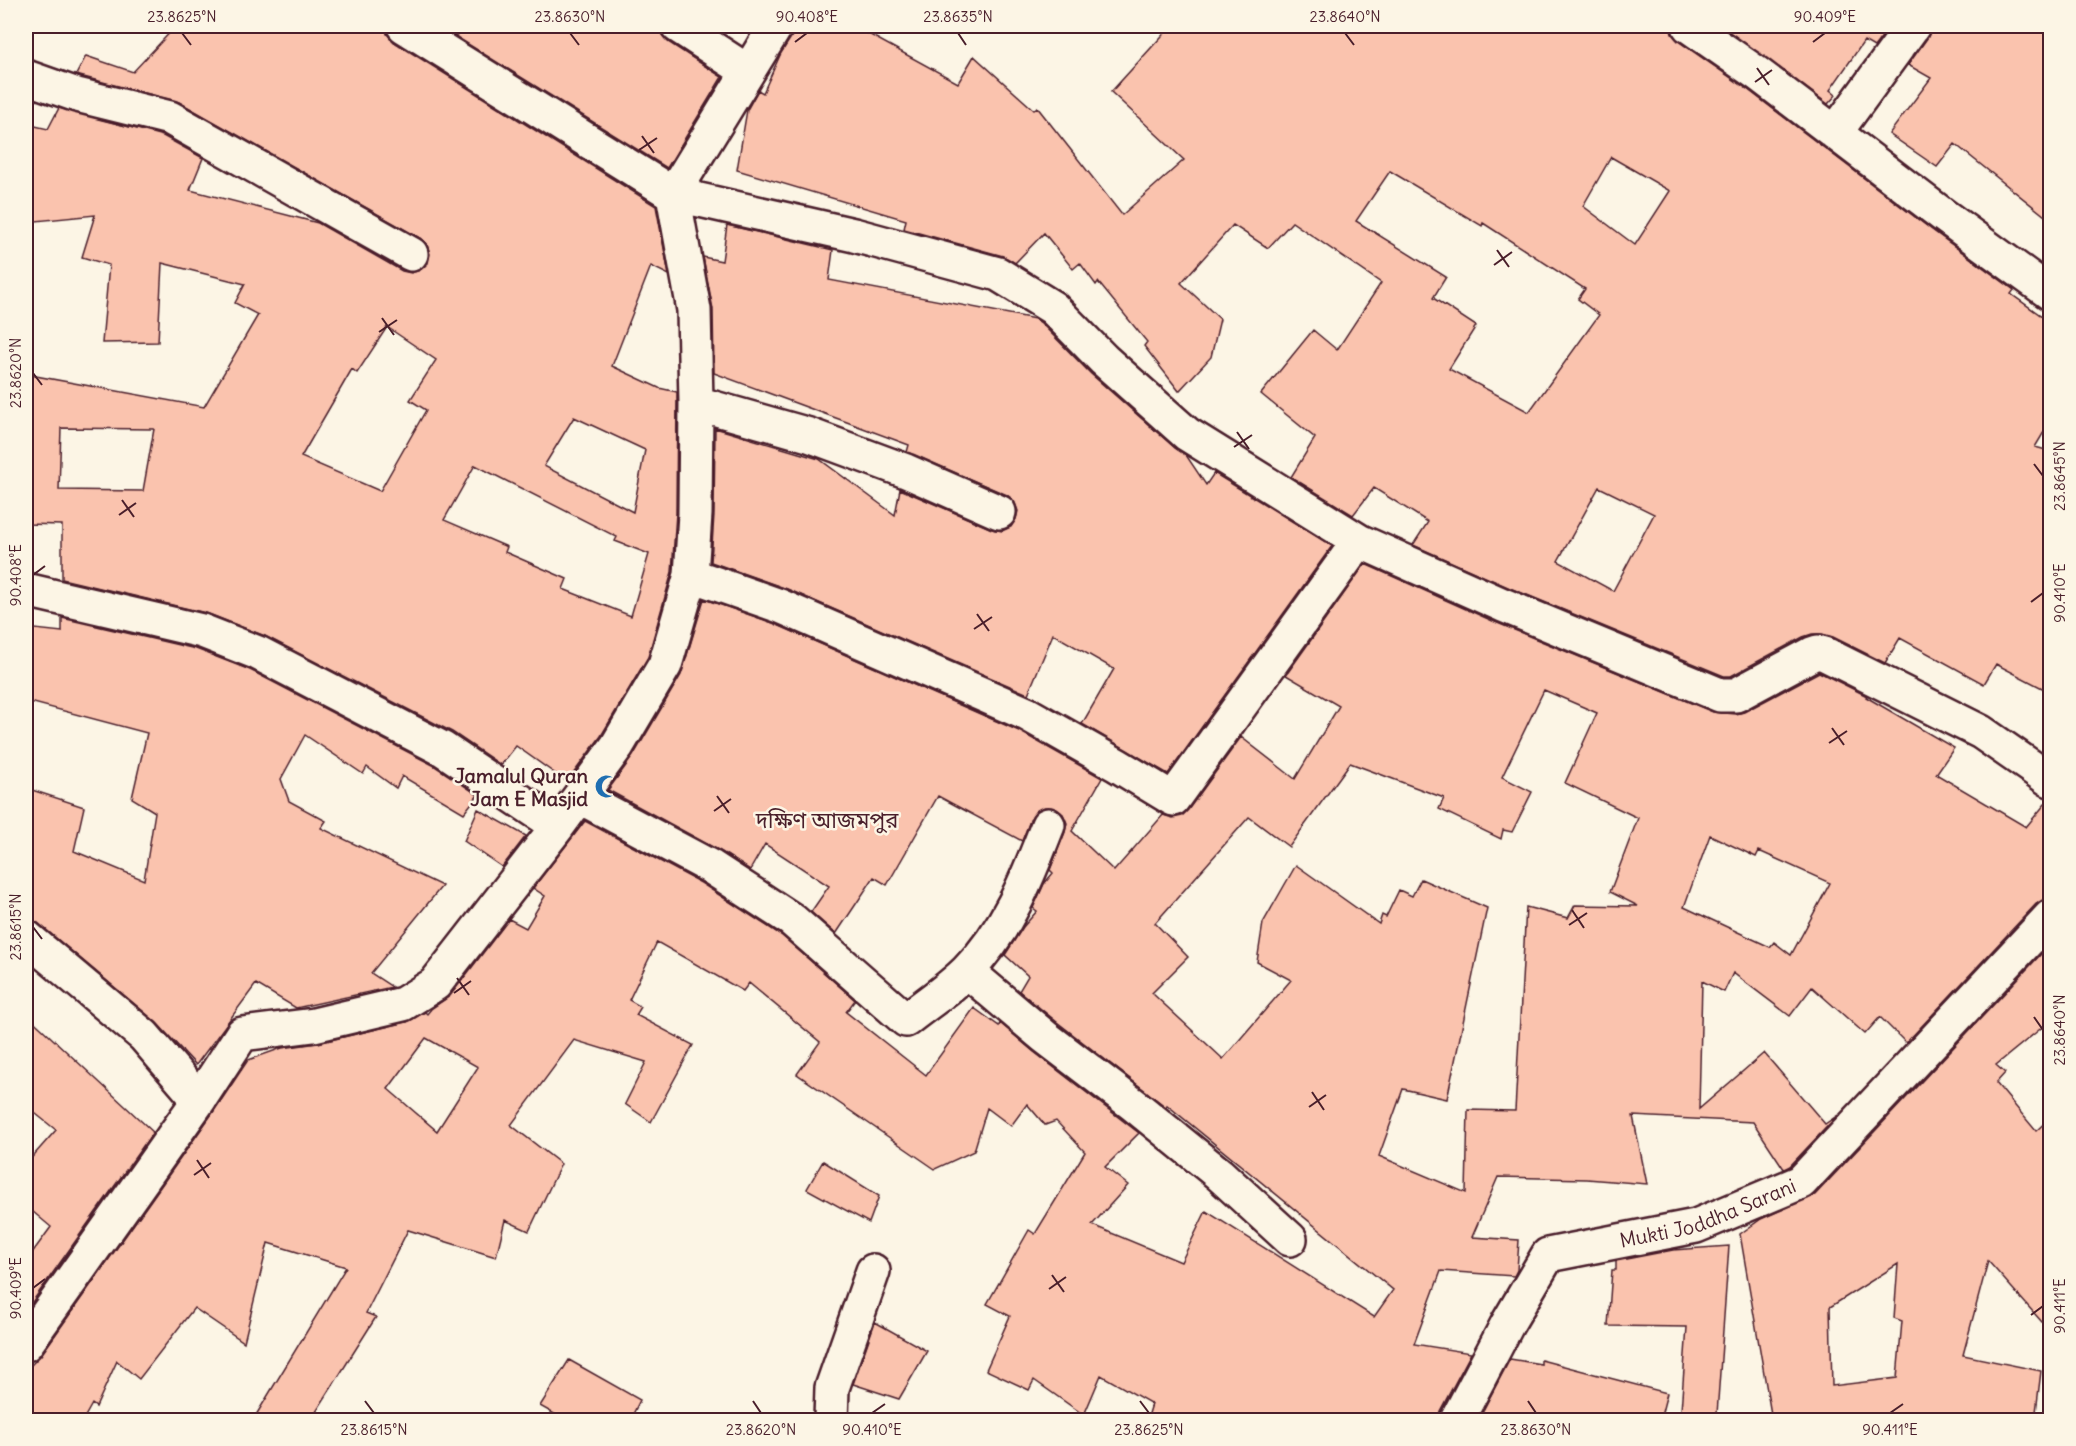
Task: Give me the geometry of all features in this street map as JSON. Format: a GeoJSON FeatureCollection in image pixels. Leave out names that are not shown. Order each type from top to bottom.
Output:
{"type":"FeatureCollection","features":[{"type":"Feature","properties":{"kind":"street"},"geometry":{"type":"LineString","coordinates":[[404,26],[673,194],[854,235],[998,274],[1053,308],[1104,360],[1187,434],[1359,541],[1503,605],[1720,695],[1736,694],[1812,654],[1818,652],[1825,654],[1981,732],[2050,780]]}},
{"type":"Feature","properties":{"kind":"street"},"geometry":{"type":"LineString","coordinates":[[678,26],[747,71]]}},
{"type":"Feature","properties":{"kind":"street"},"geometry":{"type":"LineString","coordinates":[[26,1344],[199,1100],[243,1034],[314,1025],[403,1004],[435,984],[617,746],[665,665],[692,575],[695,514],[694,310],[673,194],[776,26]]}},
{"type":"Feature","properties":{"kind":"street"},"geometry":{"type":"LineString","coordinates":[[1689,26],[1758,74],[1942,215],[2050,293]]}},
{"type":"Feature","properties":{"kind":"street"},"geometry":{"type":"LineString","coordinates":[[1835,133],[1913,26]]}},
{"type":"Feature","properties":{"kind":"street"},"geometry":{"type":"LineString","coordinates":[[26,76],[77,94],[170,118],[411,254]]}},
{"type":"Feature","properties":{"kind":"street"},"geometry":{"type":"LineString","coordinates":[[696,403],[809,435],[906,471],[999,513]]}},
{"type":"Feature","properties":{"kind":"street"},"geometry":{"type":"LineString","coordinates":[[692,575],[780,606],[1027,714],[1173,799],[1359,541]]}},
{"type":"Feature","properties":{"kind":"street"},"geometry":{"type":"LineString","coordinates":[[26,590],[202,631],[258,652],[443,749],[558,826]]}},
{"type":"Feature","properties":{"kind":"street"},"geometry":{"type":"LineString","coordinates":[[580,796],[711,867],[792,920],[906,1020],[967,971],[1001,930],[1027,878],[1048,825]]}},
{"type":"Feature","properties":{"kind":"street","name":"Mukti Joddha Sarani"},"geometry":{"type":"LineString","coordinates":[[1457,1420],[1508,1323],[1548,1255],[1696,1226],[1801,1182],[2050,917]]}},
{"type":"Feature","properties":{"kind":"street"},"geometry":{"type":"LineString","coordinates":[[26,937],[144,1036],[199,1100]]}},
{"type":"Feature","properties":{"kind":"street"},"geometry":{"type":"LineString","coordinates":[[967,971],[1045,1037],[1193,1153],[1290,1239]]}},
{"type":"Feature","properties":{"kind":"street"},"geometry":{"type":"LineString","coordinates":[[831,1420],[832,1388],[873,1271]]}},
{"type":"Feature","properties":{"kind":"building"},"geometry":{"type":"Polygon","coordinates":[[[176,26],[385,26],[387,34],[394,42],[656,206],[669,275],[651,266],[612,366],[659,388],[677,392],[676,513],[672,572],[648,657],[601,736],[567,782],[516,746],[501,765],[452,732],[265,636],[206,613],[62,579],[62,525],[26,524],[26,448],[29,448],[30,375],[204,407],[258,315],[235,303],[245,284],[162,263],[158,342],[102,343],[109,265],[82,257],[95,215],[26,222],[26,124],[48,129],[59,108],[163,136],[203,158],[190,190],[318,223],[402,271],[411,273],[420,270],[428,263],[430,254],[427,245],[420,238],[179,102],[76,75],[86,56],[133,72],[176,26]],[[387,327],[357,373],[352,369],[301,457],[380,491],[426,410],[410,400],[436,360],[387,327]],[[574,417],[544,466],[633,512],[645,450],[574,417]],[[61,428],[59,490],[143,491],[154,429],[61,428]],[[475,465],[444,520],[507,547],[505,552],[567,579],[563,589],[631,616],[649,554],[615,541],[617,537],[475,465]]]}},
{"type":"Feature","properties":{"kind":"building"},"geometry":{"type":"Polygon","coordinates":[[[439,26],[659,26],[668,42],[722,77],[667,168],[439,26]]]}},
{"type":"Feature","properties":{"kind":"building"},"geometry":{"type":"Polygon","coordinates":[[[795,26],[854,26],[958,83],[974,56],[1034,110],[1037,107],[1122,215],[1184,160],[1111,92],[1171,26],[1670,26],[1672,34],[1678,41],[1747,89],[2014,290],[2011,294],[2050,322],[2050,422],[2035,447],[2050,451],[2050,692],[1996,664],[1984,684],[1900,638],[1885,663],[1833,637],[1822,634],[1803,637],[1731,676],[1724,676],[1510,588],[1413,545],[1428,522],[1374,488],[1353,515],[1291,477],[1315,438],[1261,394],[1313,330],[1337,350],[1381,283],[1292,222],[1268,248],[1233,225],[1181,283],[1220,319],[1211,357],[1179,391],[1144,346],[1147,342],[1098,282],[1096,285],[1080,263],[1073,269],[1044,233],[1015,263],[1003,256],[904,229],[906,220],[737,170],[747,110],[758,90],[763,93],[781,53],[792,36],[795,26]],[[1611,157],[1583,206],[1635,245],[1670,191],[1611,157]],[[1390,171],[1356,221],[1446,277],[1433,298],[1476,326],[1449,369],[1529,412],[1599,315],[1578,299],[1585,289],[1483,223],[1482,226],[1390,171]],[[1599,487],[1558,561],[1613,591],[1654,514],[1599,487]]]}},
{"type":"Feature","properties":{"kind":"building"},"geometry":{"type":"Polygon","coordinates":[[[1721,26],[1890,26],[1874,47],[1864,41],[1830,90],[1836,95],[1828,104],[1721,26]]]}},
{"type":"Feature","properties":{"kind":"building"},"geometry":{"type":"Polygon","coordinates":[[[1931,26],[2050,26],[2050,220],[1955,144],[1937,167],[1889,134],[1931,78],[1908,65],[1928,37],[1931,26]]]}},
{"type":"Feature","properties":{"kind":"building"},"geometry":{"type":"Polygon","coordinates":[[[727,225],[833,250],[829,280],[1035,319],[1091,374],[1175,448],[1186,455],[1206,485],[1214,473],[1332,546],[1168,774],[1082,724],[1114,669],[1053,634],[1028,694],[787,589],[711,562],[715,428],[819,459],[895,515],[900,489],[992,529],[1002,531],[1011,527],[1018,511],[1014,501],[1007,495],[907,452],[909,445],[714,373],[713,309],[703,257],[722,261],[727,225]]]}},
{"type":"Feature","properties":{"kind":"building"},"geometry":{"type":"Polygon","coordinates":[[[1365,564],[1495,622],[1713,712],[1736,714],[1744,712],[1819,672],[1867,696],[1954,748],[1936,774],[2026,827],[2050,798],[2050,899],[2044,899],[2036,904],[1906,1043],[1880,1017],[1865,1034],[1812,987],[1790,1016],[1733,973],[1724,992],[1702,981],[1699,1109],[1764,1053],[1825,1124],[1838,1115],[1790,1166],[1784,1169],[1753,1122],[1633,1116],[1647,1184],[1587,1179],[1498,1177],[1472,1237],[1519,1240],[1517,1270],[1514,1276],[1441,1271],[1414,1344],[1471,1353],[1440,1411],[1438,1420],[1147,1420],[1152,1404],[1101,1375],[1084,1415],[1034,1380],[1029,1390],[986,1370],[1010,1316],[987,1304],[1029,1230],[1035,1234],[1085,1152],[1056,1121],[1045,1125],[1027,1104],[1011,1126],[987,1108],[974,1151],[935,1169],[797,1074],[820,1042],[749,983],[743,991],[657,942],[629,1000],[641,1007],[636,1015],[693,1045],[651,1122],[625,1104],[646,1062],[574,1040],[511,1125],[561,1164],[529,1231],[505,1220],[496,1257],[408,1230],[366,1313],[376,1317],[311,1420],[253,1420],[346,1267],[268,1243],[244,1342],[194,1308],[139,1379],[117,1361],[96,1407],[92,1404],[83,1420],[43,1420],[26,1410],[26,1370],[41,1355],[248,1060],[282,1048],[318,1043],[407,1022],[425,1012],[427,1014],[450,996],[509,919],[526,928],[545,896],[533,888],[585,821],[701,883],[781,935],[855,1000],[846,1012],[926,1075],[974,1008],[999,1026],[1000,1023],[1139,1133],[1105,1167],[1128,1185],[1092,1225],[1181,1262],[1206,1211],[1374,1317],[1393,1290],[1167,1105],[1166,1107],[1019,991],[1028,976],[1005,955],[1023,927],[1037,911],[1033,908],[1044,884],[1053,873],[1050,870],[1067,823],[1063,814],[1055,808],[1045,807],[1036,811],[1022,841],[938,796],[887,885],[874,877],[836,934],[811,912],[829,886],[765,844],[750,870],[720,851],[608,790],[633,756],[681,675],[704,599],[773,623],[1019,731],[1102,778],[1072,831],[1114,871],[1163,815],[1173,818],[1182,816],[1188,810],[1241,737],[1295,779],[1339,706],[1286,675],[1365,564]],[[1544,690],[1502,777],[1532,792],[1512,832],[1503,830],[1501,839],[1439,809],[1444,798],[1350,763],[1289,847],[1249,817],[1155,923],[1188,957],[1152,993],[1223,1059],[1291,980],[1257,962],[1263,923],[1296,865],[1379,924],[1382,915],[1386,917],[1399,890],[1412,896],[1421,879],[1487,908],[1447,1099],[1403,1089],[1379,1156],[1466,1193],[1468,1110],[1515,1111],[1526,907],[1568,918],[1575,905],[1638,906],[1610,892],[1638,818],[1565,783],[1597,713],[1544,690]],[[1710,835],[1684,907],[1770,947],[1774,942],[1791,955],[1830,883],[1759,851],[1756,857],[1710,835]],[[426,1038],[388,1089],[437,1131],[478,1067],[426,1038]]]}},
{"type":"Feature","properties":{"kind":"building"},"geometry":{"type":"Polygon","coordinates":[[[62,618],[196,649],[250,670],[433,765],[478,795],[464,813],[402,776],[396,788],[367,767],[363,774],[305,735],[281,779],[289,801],[326,821],[321,828],[442,886],[371,973],[392,987],[296,1008],[256,984],[196,1065],[156,1022],[38,923],[26,919],[26,788],[84,807],[74,851],[144,880],[155,812],[132,798],[147,733],[26,701],[26,628],[62,632],[62,618]]]}},
{"type":"Feature","properties":{"kind":"building"},"geometry":{"type":"Polygon","coordinates":[[[478,809],[526,836],[502,867],[464,841],[478,809]]]}},
{"type":"Feature","properties":{"kind":"building"},"geometry":{"type":"Polygon","coordinates":[[[2043,952],[2050,961],[2050,1021],[1996,1065],[2005,1073],[1996,1083],[2036,1131],[2050,1118],[2050,1331],[1988,1261],[1963,1355],[2041,1371],[2035,1420],[1772,1420],[1740,1234],[1761,1219],[1815,1195],[2043,952]],[[1898,1264],[1830,1307],[1832,1386],[1897,1378],[1902,1321],[1894,1318],[1898,1264]]]}},
{"type":"Feature","properties":{"kind":"building"},"geometry":{"type":"Polygon","coordinates":[[[26,1014],[153,1132],[30,1305],[26,1301],[26,1261],[51,1227],[26,1206],[26,1164],[56,1130],[26,1106],[26,1014]]]}},
{"type":"Feature","properties":{"kind":"building"},"geometry":{"type":"Polygon","coordinates":[[[823,1161],[879,1196],[869,1223],[807,1189],[823,1161]]]}},
{"type":"Feature","properties":{"kind":"building"},"geometry":{"type":"Polygon","coordinates":[[[1729,1246],[1717,1414],[1681,1411],[1687,1327],[1608,1326],[1612,1270],[1616,1270],[1616,1261],[1673,1250],[1729,1246]]]}},
{"type":"Feature","properties":{"kind":"building"},"geometry":{"type":"Polygon","coordinates":[[[875,1322],[927,1351],[899,1399],[853,1384],[875,1322]]]}},
{"type":"Feature","properties":{"kind":"building"},"geometry":{"type":"Polygon","coordinates":[[[1510,1359],[1541,1364],[1541,1360],[1667,1393],[1660,1420],[1478,1420],[1510,1359]]]}},
{"type":"Feature","properties":{"kind":"building"},"geometry":{"type":"Polygon","coordinates":[[[569,1360],[640,1400],[630,1420],[565,1420],[540,1406],[569,1360]]]}},
{"type":"Feature","properties":{"kind":"place","name":"Jamalul Quran Jam E Masjid"},"geometry":{"type":"Point","coordinates":[606,787]}},
{"type":"Feature","properties":{"kind":"district","name":"দক্ষিণ আজমপুর"},"geometry":{"type":"Point","coordinates":[827,820]}}]}
